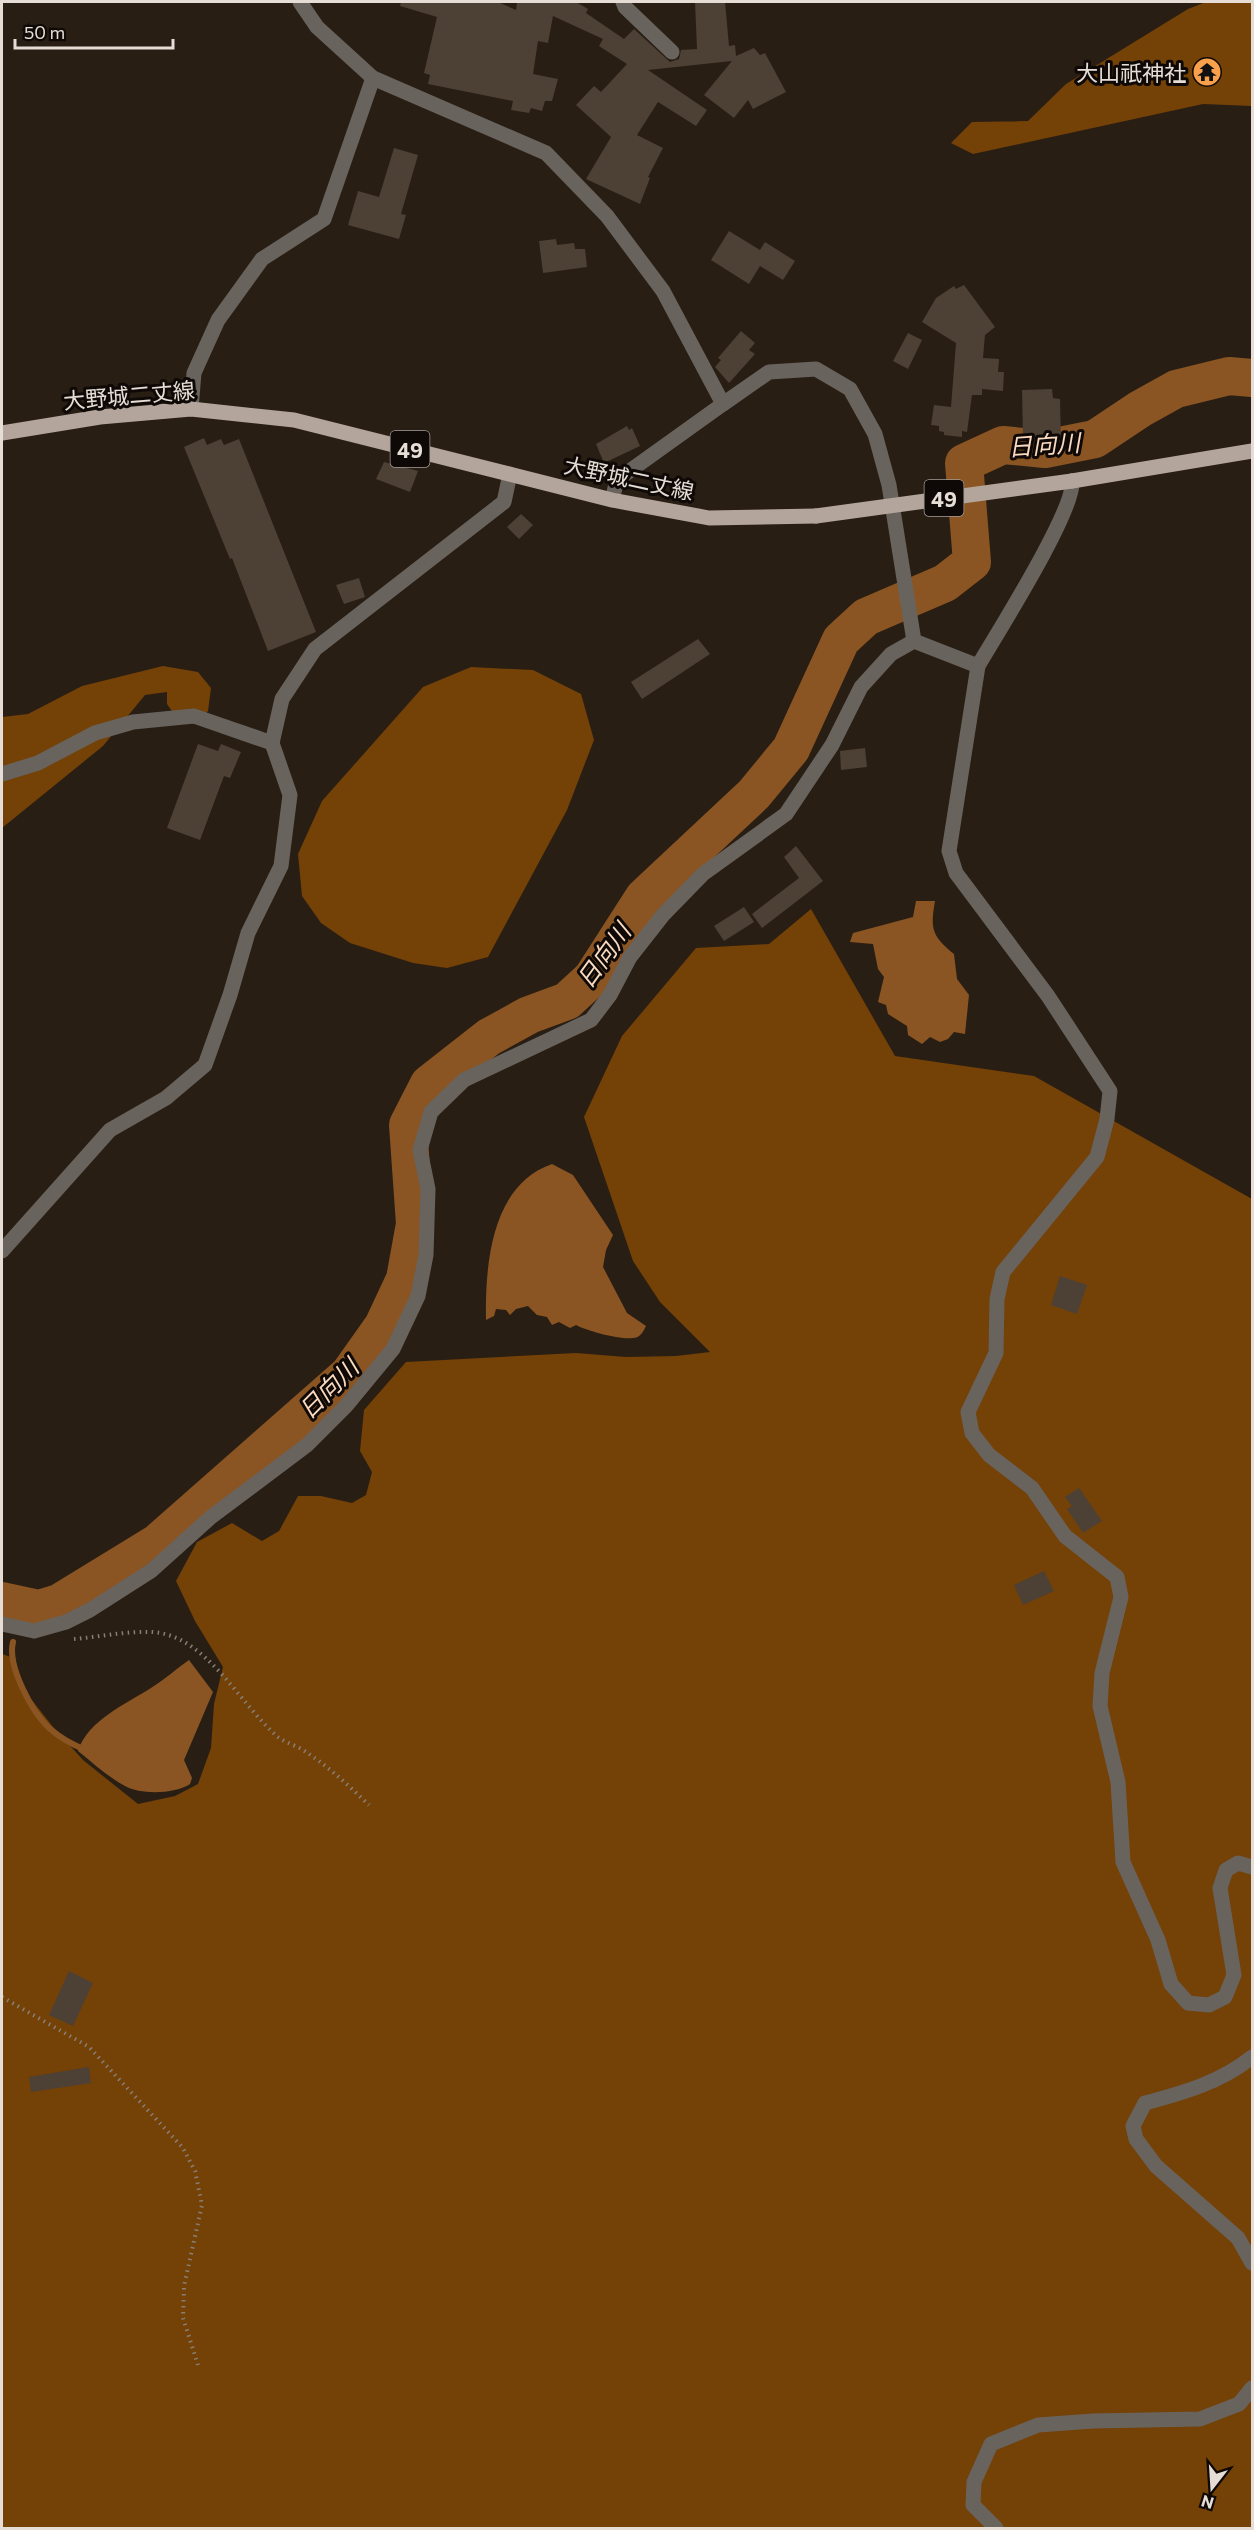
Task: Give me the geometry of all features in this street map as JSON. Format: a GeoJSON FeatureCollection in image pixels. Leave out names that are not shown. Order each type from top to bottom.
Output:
{"type":"FeatureCollection","features":[{"type":"Feature","properties":{"kind":"main road","name":"大野城二丈線"},"geometry":{"type":"LineString","coordinates":[[2,433],[100,417],[191,409],[294,420],[612,500],[708,518],[816,516],[1072,481],[1252,451]]}},
{"type":"Feature","properties":{"kind":"street"},"geometry":{"type":"LineString","coordinates":[[302,2],[317,27],[373,78],[546,153],[607,216],[663,291],[723,404]]}},
{"type":"Feature","properties":{"kind":"street"},"geometry":{"type":"LineString","coordinates":[[623,2],[625,7],[672,52]]}},
{"type":"Feature","properties":{"kind":"street"},"geometry":{"type":"LineString","coordinates":[[191,409],[194,373],[218,320],[262,259],[324,219],[373,78]]}},
{"type":"Feature","properties":{"kind":"street"},"geometry":{"type":"LineString","coordinates":[[612,500],[617,480],[769,372],[816,369],[850,389],[875,434],[889,485],[914,641]]}},
{"type":"Feature","properties":{"kind":"street"},"geometry":{"type":"LineString","coordinates":[[2,1251],[110,1130],[166,1098],[205,1065],[230,995],[248,933],[282,866],[290,795],[272,743],[282,699],[315,650],[504,502],[510,474]]}},
{"type":"Feature","properties":{"kind":"street"},"geometry":{"type":"LineString","coordinates":[[1072,481],[1073,492],[1046,547],[978,666],[949,851],[956,873],[1048,996],[1110,1091],[1107,1119],[1097,1157],[1003,1272],[997,1299],[996,1353],[968,1412],[972,1433],[989,1455],[1032,1488],[1065,1536],[1117,1578],[1121,1597],[1102,1673],[1100,1706],[1118,1782],[1123,1862],[1158,1940],[1171,1984],[1188,2003],[1209,2004],[1225,1997],[1234,1975],[1220,1888],[1226,1870],[1238,1863],[1252,1867]]}},
{"type":"Feature","properties":{"kind":"street"},"geometry":{"type":"LineString","coordinates":[[914,641],[978,666]]}},
{"type":"Feature","properties":{"kind":"street"},"geometry":{"type":"LineString","coordinates":[[2,1624],[34,1631],[90,1610],[151,1571],[211,1517],[307,1445],[346,1406],[393,1349],[418,1296],[426,1255],[428,1189],[420,1150],[431,1112],[464,1080],[591,1020],[610,995],[630,957],[663,915],[703,874],[786,814],[832,745],[861,687],[891,654],[914,641]]}},
{"type":"Feature","properties":{"kind":"street"},"geometry":{"type":"LineString","coordinates":[[2,774],[38,763],[95,733],[133,722],[194,716],[272,743]]}},
{"type":"Feature","properties":{"kind":"street"},"geometry":{"type":"LineString","coordinates":[[1252,2057],[1236,2070],[1189,2091],[1145,2103],[1133,2126],[1136,2139],[1156,2166],[1238,2238],[1252,2263]]}},
{"type":"Feature","properties":{"kind":"street"},"geometry":{"type":"LineString","coordinates":[[996,2529],[973,2505],[974,2482],[991,2444],[1038,2425],[1093,2421],[1200,2419],[1239,2404],[1252,2388]]}},
{"type":"Feature","properties":{"kind":"path"},"geometry":{"type":"LineString","coordinates":[[48,1626],[56,1637],[68,1639],[153,1632],[186,1643],[203,1653],[242,1701],[280,1738],[305,1751],[331,1769],[369,1805]]}},
{"type":"Feature","properties":{"kind":"path"},"geometry":{"type":"LineString","coordinates":[[2,1997],[88,2047],[115,2073],[183,2148],[195,2170],[201,2205],[184,2286],[183,2318],[198,2365]]}},
{"type":"Feature","properties":{"kind":"shaded area"},"geometry":{"type":"Polygon","coordinates":[[[1206,2],[1252,2],[1252,106],[1203,104],[973,154],[951,143],[972,122],[1028,121],[1066,84],[1188,9],[1206,2]]]}},
{"type":"Feature","properties":{"kind":"shaded area"},"geometry":{"type":"Polygon","coordinates":[[[163,666],[198,672],[211,688],[208,711],[197,724],[180,723],[167,704],[167,692],[145,695],[103,746],[2,828],[2,717],[28,714],[82,686],[163,666]]]}},
{"type":"Feature","properties":{"kind":"shaded area"},"geometry":{"type":"Polygon","coordinates":[[[471,667],[533,670],[581,694],[594,740],[567,810],[488,957],[447,968],[413,963],[350,943],[321,923],[302,896],[298,854],[322,801],[423,687],[471,667]]]}},
{"type":"Feature","properties":{"kind":"shaded area"},"geometry":{"type":"Polygon","coordinates":[[[916,901],[935,901],[934,931],[941,942],[954,954],[957,979],[969,995],[965,1034],[954,1032],[948,1039],[940,1042],[930,1037],[922,1044],[908,1035],[907,1026],[888,1014],[886,1005],[878,1002],[884,977],[878,969],[873,944],[850,942],[853,933],[913,917],[916,901]]]}},
{"type":"Feature","properties":{"kind":"shaded area"},"geometry":{"type":"Polygon","coordinates":[[[811,909],[895,1056],[1034,1076],[1252,1199],[1252,2528],[2,2528],[2,1654],[11,1657],[20,1685],[83,1760],[138,1804],[175,1796],[198,1784],[211,1748],[214,1704],[223,1667],[195,1621],[176,1581],[197,1542],[232,1523],[262,1541],[279,1531],[298,1496],[321,1496],[352,1503],[366,1495],[372,1472],[360,1451],[364,1410],[406,1362],[576,1353],[626,1357],[676,1356],[710,1352],[660,1302],[633,1261],[584,1117],[622,1036],[696,948],[769,944],[811,909]]]}},
{"type":"Feature","properties":{"kind":"shaded area"},"geometry":{"type":"Polygon","coordinates":[[[552,1164],[573,1175],[613,1235],[606,1250],[603,1267],[627,1313],[646,1326],[638,1337],[613,1336],[576,1325],[570,1328],[559,1322],[552,1325],[547,1317],[537,1315],[528,1306],[516,1309],[510,1315],[506,1310],[496,1309],[494,1316],[486,1320],[490,1252],[504,1208],[516,1190],[532,1174],[552,1164]]]}},
{"type":"Feature","properties":{"kind":"shaded area"},"geometry":{"type":"Polygon","coordinates":[[[189,1660],[213,1692],[184,1760],[192,1778],[190,1784],[167,1791],[149,1792],[132,1789],[101,1770],[78,1751],[90,1730],[99,1722],[156,1685],[189,1660]]]}},
{"type":"Feature","properties":{"kind":"building"},"geometry":{"type":"Polygon","coordinates":[[[401,2],[498,2],[516,10],[517,2],[576,2],[588,9],[586,13],[624,39],[634,29],[670,62],[679,59],[681,50],[697,49],[695,2],[725,2],[729,46],[735,45],[736,56],[754,48],[760,55],[765,53],[786,92],[753,109],[748,100],[734,118],[704,95],[732,61],[648,70],[707,110],[696,126],[658,102],[637,135],[663,148],[648,177],[650,178],[640,204],[586,179],[611,137],[576,105],[594,86],[601,92],[627,64],[599,46],[603,39],[553,16],[548,43],[538,41],[533,74],[558,79],[552,101],[545,101],[542,111],[531,108],[529,113],[511,110],[513,101],[428,84],[430,75],[424,73],[437,17],[400,6],[401,2]]]}},
{"type":"Feature","properties":{"kind":"building"},"geometry":{"type":"Polygon","coordinates":[[[394,148],[418,155],[401,214],[406,215],[399,239],[348,225],[358,191],[379,197],[394,148]]]}},
{"type":"Feature","properties":{"kind":"building"},"geometry":{"type":"Polygon","coordinates":[[[729,231],[760,250],[765,242],[795,261],[783,280],[760,266],[749,284],[711,260],[729,231]]]}},
{"type":"Feature","properties":{"kind":"building"},"geometry":{"type":"Polygon","coordinates":[[[556,239],[557,245],[574,243],[575,249],[585,249],[587,267],[543,273],[539,241],[556,239]]]}},
{"type":"Feature","properties":{"kind":"building"},"geometry":{"type":"Polygon","coordinates":[[[964,285],[995,327],[985,335],[983,358],[999,359],[998,372],[1004,372],[1003,391],[982,389],[982,395],[972,395],[967,432],[962,431],[962,437],[944,435],[944,432],[939,431],[939,426],[931,425],[934,405],[951,407],[956,343],[922,322],[936,298],[954,286],[956,289],[964,285]]]}},
{"type":"Feature","properties":{"kind":"building"},"geometry":{"type":"Polygon","coordinates":[[[741,331],[755,343],[749,350],[755,354],[729,383],[715,367],[721,360],[718,358],[741,331]]]}},
{"type":"Feature","properties":{"kind":"building"},"geometry":{"type":"Polygon","coordinates":[[[908,333],[922,340],[908,369],[893,361],[908,333]]]}},
{"type":"Feature","properties":{"kind":"building"},"geometry":{"type":"Polygon","coordinates":[[[1052,389],[1053,398],[1060,399],[1061,440],[1023,441],[1022,390],[1052,389]]]}},
{"type":"Feature","properties":{"kind":"building"},"geometry":{"type":"Polygon","coordinates":[[[627,426],[629,430],[632,428],[640,446],[604,463],[596,444],[627,426]]]}},
{"type":"Feature","properties":{"kind":"building"},"geometry":{"type":"Polygon","coordinates":[[[204,438],[207,445],[221,439],[224,445],[239,439],[316,632],[268,651],[232,558],[230,559],[184,447],[204,438]]]}},
{"type":"Feature","properties":{"kind":"building"},"geometry":{"type":"Polygon","coordinates":[[[384,462],[418,471],[410,492],[376,479],[384,462]]]}},
{"type":"Feature","properties":{"kind":"building"},"geometry":{"type":"Polygon","coordinates":[[[521,514],[533,525],[519,539],[507,527],[521,514]]]}},
{"type":"Feature","properties":{"kind":"building"},"geometry":{"type":"Polygon","coordinates":[[[359,578],[365,597],[344,604],[336,585],[359,578]]]}},
{"type":"Feature","properties":{"kind":"building"},"geometry":{"type":"Polygon","coordinates":[[[698,639],[710,654],[642,699],[631,682],[698,639]]]}},
{"type":"Feature","properties":{"kind":"building"},"geometry":{"type":"Polygon","coordinates":[[[198,744],[218,751],[221,744],[241,752],[230,778],[224,776],[200,840],[167,828],[198,744]]]}},
{"type":"Feature","properties":{"kind":"building"},"geometry":{"type":"Polygon","coordinates":[[[865,748],[867,767],[841,770],[840,751],[865,748]]]}},
{"type":"Feature","properties":{"kind":"building"},"geometry":{"type":"Polygon","coordinates":[[[796,846],[823,881],[762,928],[752,914],[799,878],[784,857],[796,846]]]}},
{"type":"Feature","properties":{"kind":"building"},"geometry":{"type":"Polygon","coordinates":[[[744,907],[754,922],[724,941],[714,926],[744,907]]]}},
{"type":"Feature","properties":{"kind":"building"},"geometry":{"type":"Polygon","coordinates":[[[1060,1276],[1087,1285],[1077,1314],[1051,1305],[1060,1276]]]}},
{"type":"Feature","properties":{"kind":"building"},"geometry":{"type":"Polygon","coordinates":[[[1079,1488],[1102,1521],[1083,1533],[1067,1509],[1072,1506],[1065,1497],[1079,1488]]]}},
{"type":"Feature","properties":{"kind":"building"},"geometry":{"type":"Polygon","coordinates":[[[1044,1571],[1054,1591],[1023,1605],[1014,1585],[1044,1571]]]}},
{"type":"Feature","properties":{"kind":"building"},"geometry":{"type":"Polygon","coordinates":[[[69,1971],[93,1983],[73,2026],[49,2015],[69,1971]]]}},
{"type":"Feature","properties":{"kind":"building"},"geometry":{"type":"Polygon","coordinates":[[[89,2067],[91,2083],[31,2092],[29,2077],[89,2067]]]}},
{"type":"Feature","properties":{"kind":"waterway","name":"日向川"},"geometry":{"type":"LineString","coordinates":[[2,1601],[39,1609],[59,1603],[157,1543],[349,1374],[383,1326],[405,1279],[415,1224],[408,1125],[429,1084],[489,1037],[529,1015],[567,1001],[592,978],[644,897],[754,794],[791,749],[841,640],[866,617],[945,583],[972,562],[964,463],[1003,445],[1045,449],[1095,439],[1140,409],[1176,389],[1229,376],[1252,378]]}},
{"type":"Feature","properties":{"kind":"waterway"},"geometry":{"type":"LineString","coordinates":[[13,1642],[12,1652],[17,1676],[35,1711],[53,1731],[86,1750]]}},
{"type":"Feature","properties":{"kind":"place","name":"大山祇神社"},"geometry":{"type":"Point","coordinates":[1207,72]}}]}
